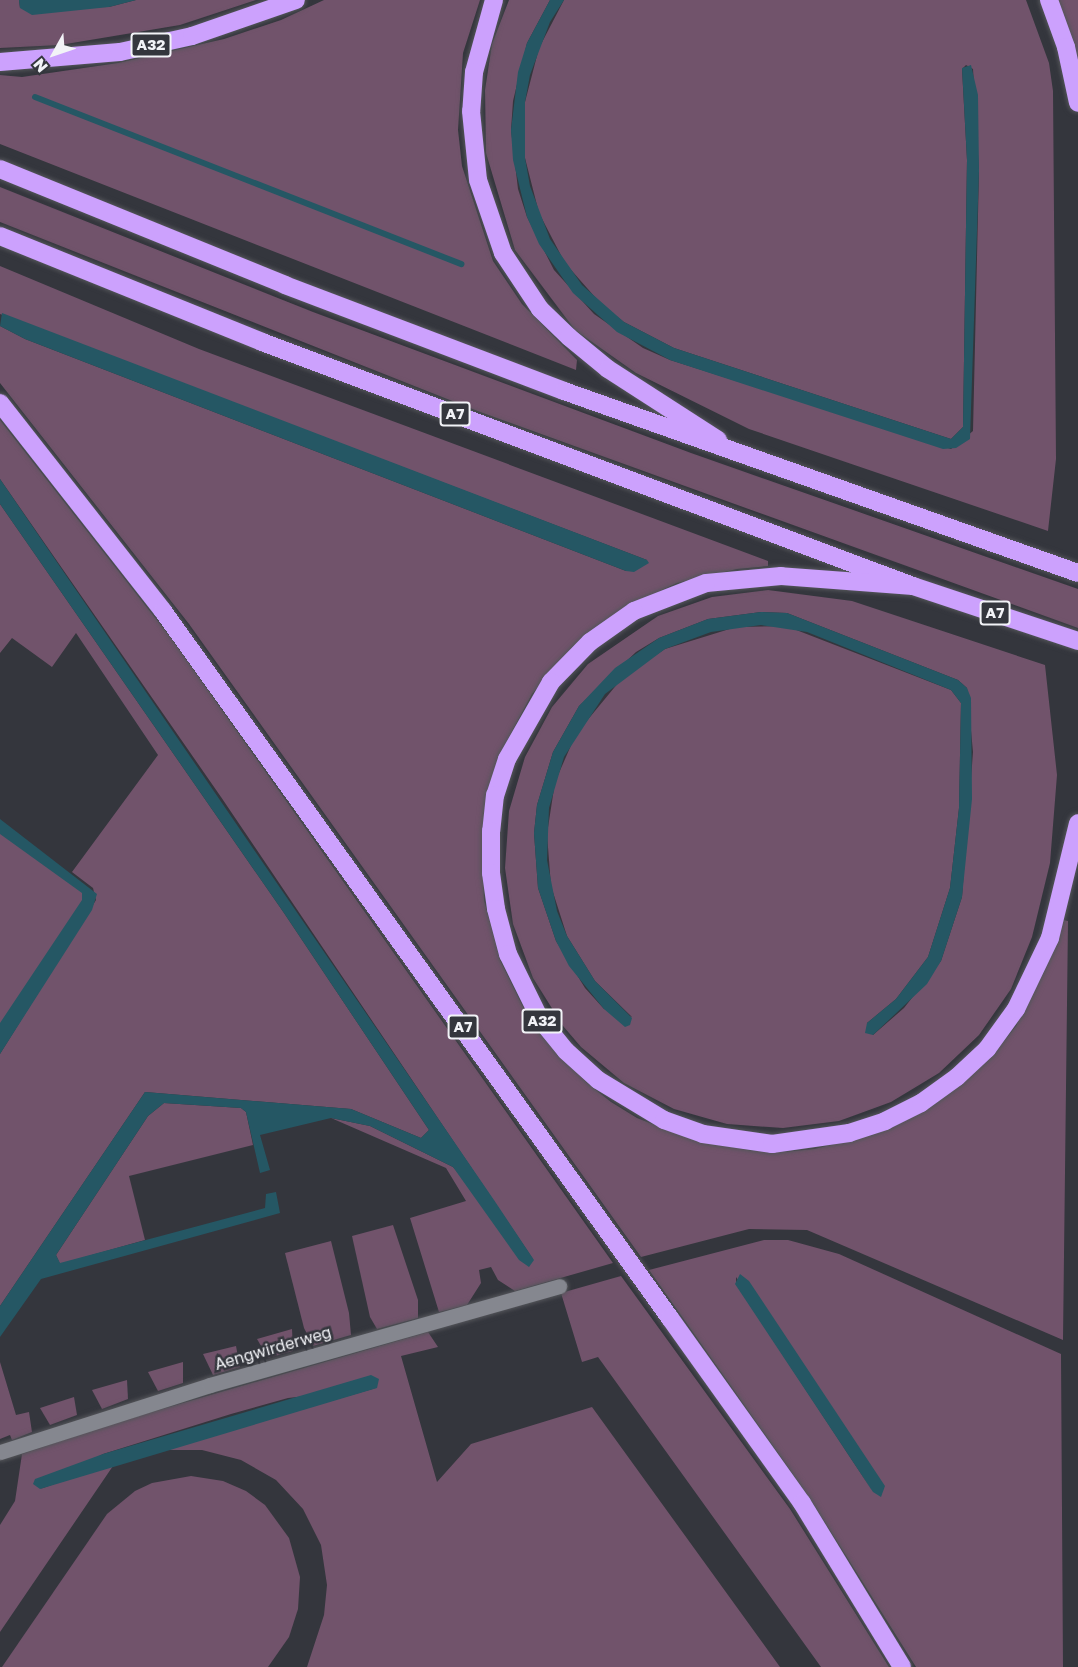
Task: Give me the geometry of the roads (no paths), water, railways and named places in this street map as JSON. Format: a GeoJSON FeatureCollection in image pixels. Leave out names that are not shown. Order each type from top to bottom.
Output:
{"type":"FeatureCollection","features":[{"type":"Feature","properties":{"kind":"highway","name":"A32"},"geometry":{"type":"LineString","coordinates":[[0,62],[120,52],[192,36],[296,0]]}},
{"type":"Feature","properties":{"kind":"highway"},"geometry":{"type":"LineString","coordinates":[[494,0],[482,36],[471,111],[478,180],[503,253],[540,309],[569,337],[608,369],[744,457]]}},
{"type":"Feature","properties":{"kind":"highway"},"geometry":{"type":"LineString","coordinates":[[1049,0],[1066,47],[1078,103]]}},
{"type":"Feature","properties":{"kind":"highway"},"geometry":{"type":"LineString","coordinates":[[0,169],[285,285],[744,457],[1078,573]]}},
{"type":"Feature","properties":{"kind":"highway","name":"A7"},"geometry":{"type":"LineString","coordinates":[[0,236],[262,342],[913,586],[1078,641]]}},
{"type":"Feature","properties":{"kind":"highway","name":"A7"},"geometry":{"type":"LineString","coordinates":[[0,403],[163,611],[670,1318],[802,1503],[902,1667]]}},
{"type":"Feature","properties":{"kind":"highway","name":"A32"},"geometry":{"type":"LineString","coordinates":[[913,586],[781,576],[706,583],[634,611],[591,642],[551,682],[507,759],[495,795],[491,831],[491,873],[496,909],[508,954],[540,1019],[566,1051],[598,1080],[664,1120],[703,1134],[772,1144],[849,1133],[885,1121],[921,1103],[957,1077],[987,1049],[1016,1009],[1050,938],[1078,823]]}},
{"type":"Feature","properties":{"kind":"street","name":"Aengwirderweg"},"geometry":{"type":"LineString","coordinates":[[0,1452],[199,1389],[559,1286]]}},
{"type":"Feature","properties":{"kind":"water"},"geometry":{"type":"Polygon","coordinates":[[[19,0],[136,0],[109,7],[32,15],[20,8],[19,0]]]}},
{"type":"Feature","properties":{"kind":"water"},"geometry":{"type":"Polygon","coordinates":[[[550,0],[564,0],[550,22],[530,75],[525,102],[525,158],[530,186],[550,239],[582,285],[624,322],[674,348],[951,439],[963,427],[967,160],[962,68],[971,65],[978,95],[979,171],[970,439],[956,448],[943,449],[670,360],[617,332],[573,293],[539,244],[527,217],[513,160],[511,130],[518,72],[527,43],[550,0]]]}},
{"type":"Feature","properties":{"kind":"water"},"geometry":{"type":"Polygon","coordinates":[[[2,313],[647,560],[649,563],[634,572],[626,571],[25,339],[0,326],[2,313]]]}},
{"type":"Feature","properties":{"kind":"water"},"geometry":{"type":"Polygon","coordinates":[[[0,479],[494,1200],[534,1260],[529,1267],[519,1260],[453,1167],[370,1126],[331,1118],[260,1135],[270,1170],[260,1173],[246,1112],[241,1108],[164,1103],[148,1116],[56,1255],[60,1263],[265,1208],[266,1194],[276,1192],[280,1213],[41,1279],[0,1337],[0,1306],[145,1092],[351,1109],[421,1138],[429,1130],[284,913],[0,504],[0,479]]]}},
{"type":"Feature","properties":{"kind":"water"},"geometry":{"type":"Polygon","coordinates":[[[761,612],[787,613],[958,680],[967,688],[971,698],[972,799],[962,897],[941,961],[927,984],[873,1035],[865,1033],[867,1023],[896,999],[928,957],[950,888],[959,808],[961,703],[951,690],[807,632],[761,625],[711,632],[665,649],[605,694],[564,757],[549,808],[547,860],[557,911],[567,936],[595,981],[632,1018],[630,1025],[625,1027],[604,1009],[569,966],[556,941],[538,888],[534,833],[537,805],[553,752],[579,706],[615,668],[659,638],[708,619],[761,612]]]}},
{"type":"Feature","properties":{"kind":"water"},"geometry":{"type":"Polygon","coordinates":[[[0,819],[97,894],[92,910],[0,1054],[0,1023],[82,900],[82,893],[0,834],[0,819]]]}},
{"type":"Feature","properties":{"kind":"water"},"geometry":{"type":"Polygon","coordinates":[[[740,1274],[749,1281],[885,1486],[881,1497],[873,1492],[735,1284],[740,1274]]]}},
{"type":"Feature","properties":{"kind":"water"},"geometry":{"type":"Polygon","coordinates":[[[371,1375],[379,1379],[377,1388],[40,1489],[33,1484],[35,1479],[103,1454],[371,1375]]]}},
{"type":"Feature","properties":{"kind":"waterway"},"geometry":{"type":"LineString","coordinates":[[35,97],[461,264]]}}]}
